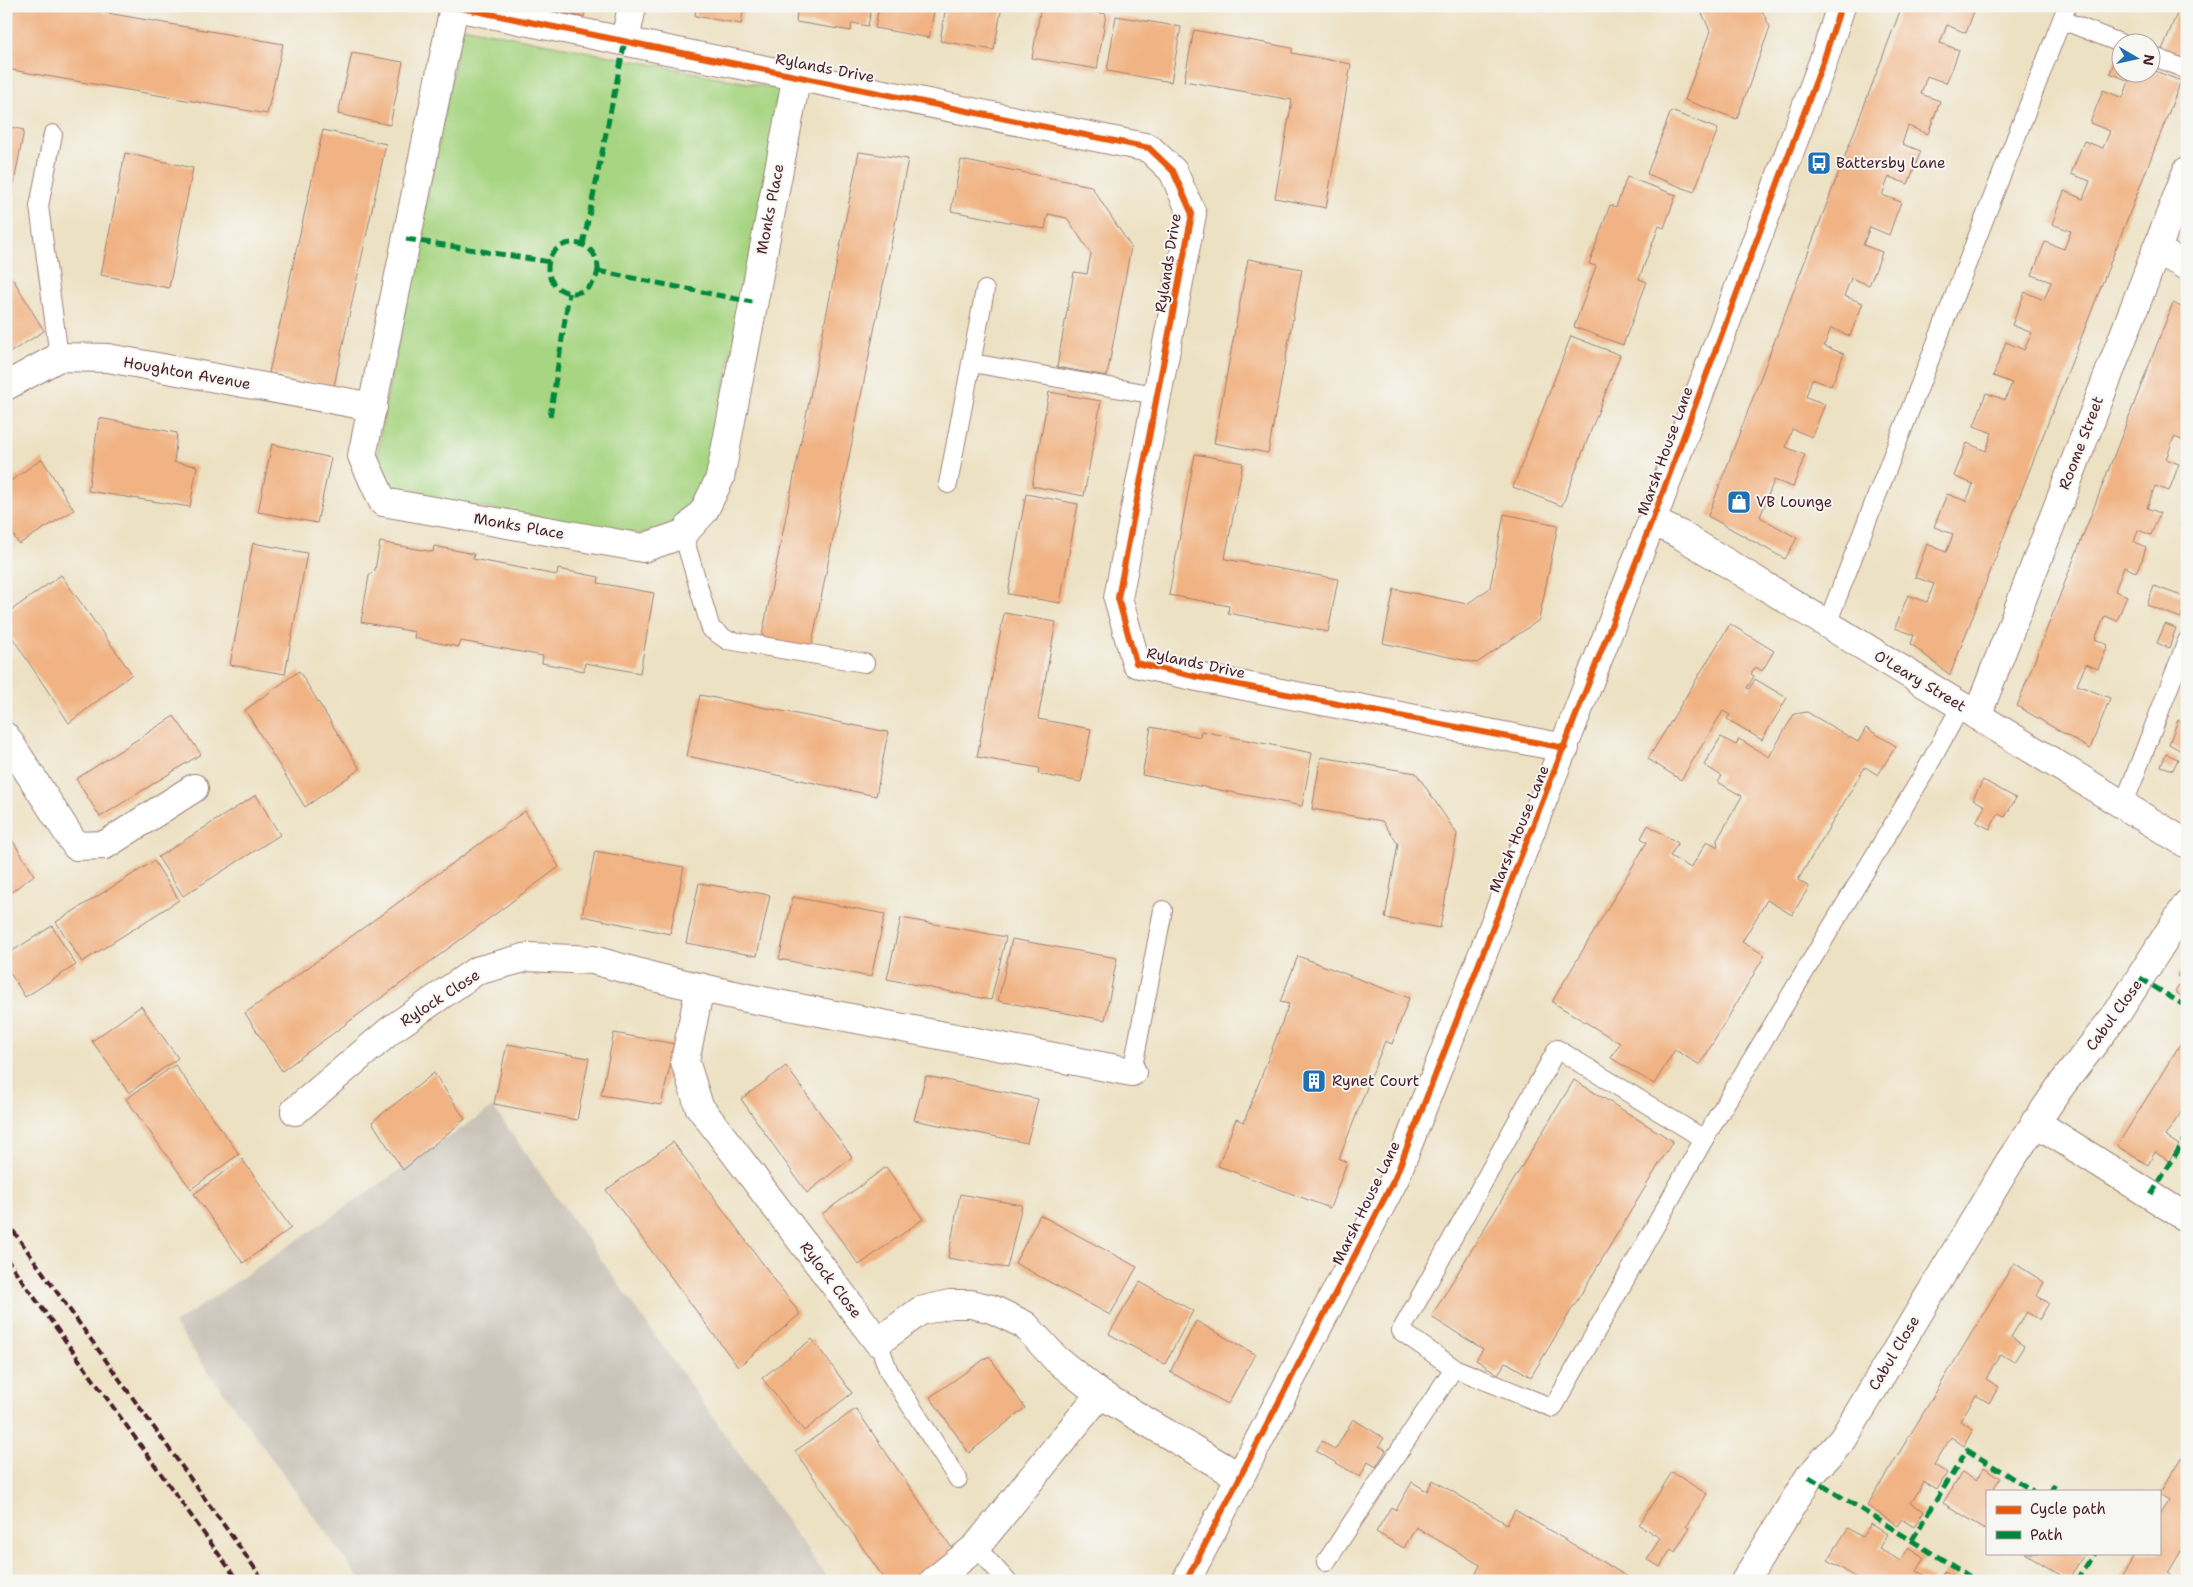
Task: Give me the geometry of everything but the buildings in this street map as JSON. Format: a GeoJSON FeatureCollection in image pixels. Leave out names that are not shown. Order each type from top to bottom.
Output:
{"type":"FeatureCollection","features":[{"type":"Feature","properties":{"kind":"street","name":"Rylands Drive"},"geometry":{"type":"LineString","coordinates":[[452,6],[1150,148],[1173,171],[1192,214],[1118,598],[1136,663],[1198,677],[1565,748]]}},
{"type":"Feature","properties":{"kind":"street","name":"Monks Place"},"geometry":{"type":"LineString","coordinates":[[452,6],[362,456],[383,502],[643,548],[683,534],[704,511],[720,478],[796,75]]}},
{"type":"Feature","properties":{"kind":"street"},"geometry":{"type":"LineString","coordinates":[[625,42],[632,6]]}},
{"type":"Feature","properties":{"kind":"street","name":"Marsh House Lane"},"geometry":{"type":"LineString","coordinates":[[1186,1581],[1395,1178],[1565,748],[1652,521],[1823,62],[1841,6]]}},
{"type":"Feature","properties":{"kind":"street","name":"Roome Street"},"geometry":{"type":"LineString","coordinates":[[1969,711],[2187,171]]}},
{"type":"Feature","properties":{"kind":"street"},"geometry":{"type":"LineString","coordinates":[[2156,250],[2187,266]]}},
{"type":"Feature","properties":{"kind":"street","name":"Houghton Avenue"},"geometry":{"type":"LineString","coordinates":[[6,386],[59,357],[108,358],[373,407]]}},
{"type":"Feature","properties":{"kind":"street","name":"O'Leary Street"},"geometry":{"type":"LineString","coordinates":[[1652,521],[1679,534],[2187,844]]}},
{"type":"Feature","properties":{"kind":"street"},"geometry":{"type":"LineString","coordinates":[[6,737],[76,846],[106,845],[194,788]]}},
{"type":"Feature","properties":{"kind":"street","name":"Cabul Close"},"geometry":{"type":"LineString","coordinates":[[1747,1580],[1809,1477],[1843,1439],[2035,1122],[2118,1012],[2187,904]]}},
{"type":"Feature","properties":{"kind":"street","name":"Rylock Close"},"geometry":{"type":"LineString","coordinates":[[295,1111],[392,1030],[476,971],[528,957],[593,960],[700,987],[1132,1072]]}},
{"type":"Feature","properties":{"kind":"street","name":"Rylock Close"},"geometry":{"type":"LineString","coordinates":[[700,987],[684,1061],[699,1106],[878,1342]]}},
{"type":"Feature","properties":{"kind":"street"},"geometry":{"type":"LineString","coordinates":[[2035,1122],[2187,1218]]}},
{"type":"Feature","properties":{"kind":"street"},"geometry":{"type":"LineString","coordinates":[[878,1342],[920,1311],[950,1304],[971,1304],[992,1309],[1025,1325],[1056,1359],[1100,1394],[1240,1477]]}},
{"type":"Feature","properties":{"kind":"street"},"geometry":{"type":"LineString","coordinates":[[934,1581],[976,1546],[1100,1394]]}},
{"type":"Feature","properties":{"kind":"lane"},"geometry":{"type":"LineString","coordinates":[[1826,624],[2065,13],[2110,38]]}},
{"type":"Feature","properties":{"kind":"lane"},"geometry":{"type":"LineString","coordinates":[[2160,59],[2187,70]]}},
{"type":"Feature","properties":{"kind":"lane"},"geometry":{"type":"LineString","coordinates":[[53,134],[39,206],[59,357]]}},
{"type":"Feature","properties":{"kind":"lane"},"geometry":{"type":"LineString","coordinates":[[948,484],[985,290]]}},
{"type":"Feature","properties":{"kind":"lane"},"geometry":{"type":"LineString","coordinates":[[972,363],[1156,395]]}},
{"type":"Feature","properties":{"kind":"lane"},"geometry":{"type":"LineString","coordinates":[[683,534],[711,629],[727,640],[865,663]]}},
{"type":"Feature","properties":{"kind":"lane"},"geometry":{"type":"LineString","coordinates":[[2123,806],[2187,641]]}},
{"type":"Feature","properties":{"kind":"lane"},"geometry":{"type":"LineString","coordinates":[[1704,1139],[1557,1049],[1402,1331],[1454,1368],[1553,1408],[1704,1139],[1926,770],[1969,711]]}},
{"type":"Feature","properties":{"kind":"lane"},"geometry":{"type":"LineString","coordinates":[[1132,1072],[1163,910]]}},
{"type":"Feature","properties":{"kind":"lane"},"geometry":{"type":"LineString","coordinates":[[878,1342],[889,1372],[958,1478]]}},
{"type":"Feature","properties":{"kind":"lane"},"geometry":{"type":"LineString","coordinates":[[1326,1562],[1454,1368]]}},
{"type":"Feature","properties":{"kind":"lane"},"geometry":{"type":"LineString","coordinates":[[976,1546],[1007,1581]]}},
{"type":"Feature","properties":{"kind":"shaded area"},"geometry":{"type":"Polygon","coordinates":[[[493,1107],[829,1581],[361,1581],[174,1324],[493,1107]]]}},
{"type":"Feature","properties":{"kind":"green space"},"geometry":{"type":"Polygon","coordinates":[[[462,27],[783,90],[707,476],[690,510],[684,517],[667,525],[640,534],[390,492],[377,458],[383,416],[462,27]]]}},
{"type":"Feature","properties":{"kind":"railway"},"geometry":{"type":"LineString","coordinates":[[6,1221],[264,1581]]}},
{"type":"Feature","properties":{"kind":"railway"},"geometry":{"type":"LineString","coordinates":[[6,1258],[238,1581]]}},
{"type":"Feature","properties":{"kind":"marked path"},"geometry":{"type":"LineString","coordinates":[[583,245],[625,41]]}},
{"type":"Feature","properties":{"kind":"marked path"},"geometry":{"type":"LineString","coordinates":[[406,239],[550,262]]}},
{"type":"Feature","properties":{"kind":"marked path"},"geometry":{"type":"LineString","coordinates":[[573,243],[582,245],[593,254],[598,268],[596,277],[587,288],[573,293],[564,291],[553,282],[548,268],[550,259],[559,248],[573,243]]}},
{"type":"Feature","properties":{"kind":"marked path"},"geometry":{"type":"LineString","coordinates":[[598,271],[752,302]]}},
{"type":"Feature","properties":{"kind":"marked path"},"geometry":{"type":"LineString","coordinates":[[550,417],[569,293]]}},
{"type":"Feature","properties":{"kind":"marked path"},"geometry":{"type":"LineString","coordinates":[[2140,978],[2187,1007]]}},
{"type":"Feature","properties":{"kind":"marked path"},"geometry":{"type":"LineString","coordinates":[[2151,1195],[2187,1136]]}},
{"type":"Feature","properties":{"kind":"marked path"},"geometry":{"type":"LineString","coordinates":[[1912,1540],[1967,1450],[2031,1490]]}},
{"type":"Feature","properties":{"kind":"marked path"},"geometry":{"type":"LineString","coordinates":[[1809,1477],[1977,1581]]}},
{"type":"Feature","properties":{"kind":"marked path"},"geometry":{"type":"LineString","coordinates":[[2052,1490],[2055,1484]]}},
{"type":"Feature","properties":{"kind":"marked path"},"geometry":{"type":"LineString","coordinates":[[2077,1581],[2093,1554]]}},
{"type":"Feature","properties":{"kind":"cycle path"},"geometry":{"type":"LineString","coordinates":[[451,6],[1149,148],[1173,171],[1192,214],[1118,598],[1136,663],[1198,677],[1565,748]]}},
{"type":"Feature","properties":{"kind":"cycle path"},"geometry":{"type":"LineString","coordinates":[[1186,1581],[1395,1178],[1652,521],[1823,62],[1841,6]]}},
{"type":"Feature","properties":{"kind":"place","name":"Battersby Lane"},"geometry":{"type":"Point","coordinates":[1819,163]}},
{"type":"Feature","properties":{"kind":"place","name":"VB Lounge"},"geometry":{"type":"Point","coordinates":[1739,502]}},
{"type":"Feature","properties":{"kind":"place","name":"Rynet Court"},"geometry":{"type":"Point","coordinates":[1314,1081]}}]}
